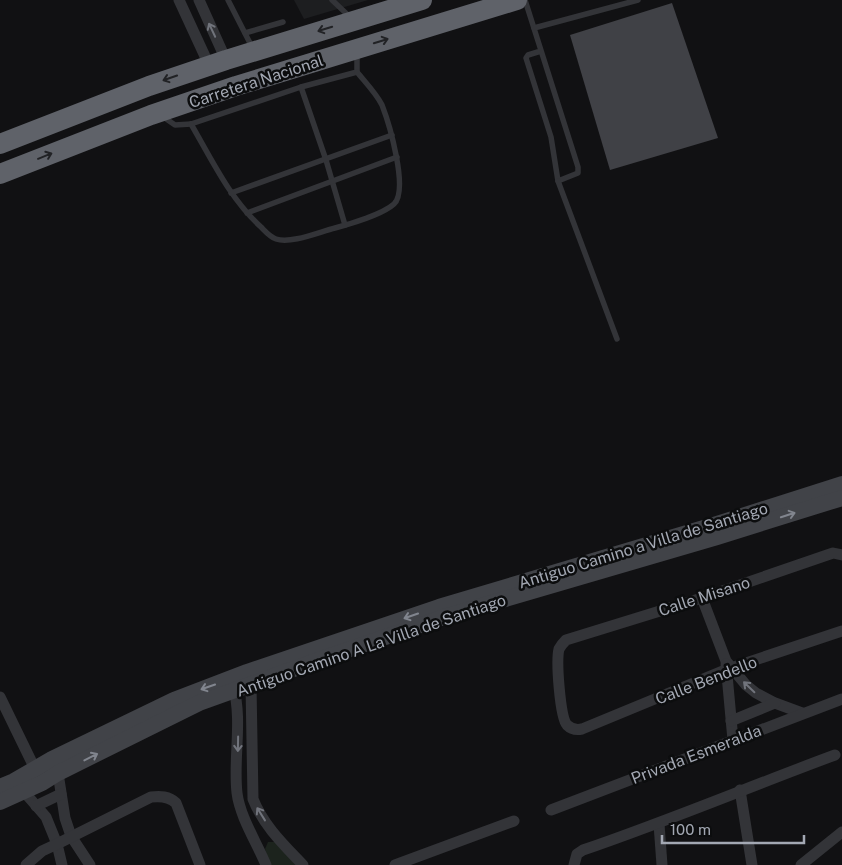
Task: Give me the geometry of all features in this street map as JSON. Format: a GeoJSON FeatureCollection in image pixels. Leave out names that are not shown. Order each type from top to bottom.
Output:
{"type":"FeatureCollection","features":[{"type":"Feature","properties":{"kind":"highway","name":"Carretera Nacional"},"geometry":{"type":"LineString","coordinates":[[0,144],[148,86],[354,20],[399,3],[422,0]]}},
{"type":"Feature","properties":{"kind":"highway","name":"Carretera Nacional"},"geometry":{"type":"LineString","coordinates":[[0,174],[159,113],[236,86],[517,0]]}},
{"type":"Feature","properties":{"kind":"street"},"geometry":{"type":"LineString","coordinates":[[179,0],[218,63]]}},
{"type":"Feature","properties":{"kind":"street"},"geometry":{"type":"LineString","coordinates":[[199,0],[218,63]]}},
{"type":"Feature","properties":{"kind":"street","name":"Antiguo Camino a Villa de Santiago"},"geometry":{"type":"LineString","coordinates":[[249,679],[439,606],[842,484]]}},
{"type":"Feature","properties":{"kind":"street","name":"Antiguo Camino A La Villa de Santiago"},"geometry":{"type":"LineString","coordinates":[[0,802],[13,787],[55,766],[178,713],[249,679],[444,617],[708,540],[842,498]]}},
{"type":"Feature","properties":{"kind":"street","name":"Calle Misano"},"geometry":{"type":"LineString","coordinates":[[572,728],[567,725],[561,714],[558,657],[562,643],[566,640],[702,598],[833,553],[842,555]]}},
{"type":"Feature","properties":{"kind":"street"},"geometry":{"type":"LineString","coordinates":[[702,598],[728,666],[728,689],[733,740]]}},
{"type":"Feature","properties":{"kind":"street","name":"Calle Bendello"},"geometry":{"type":"LineString","coordinates":[[572,728],[582,729],[728,666],[842,631]]}},
{"type":"Feature","properties":{"kind":"street"},"geometry":{"type":"LineString","coordinates":[[728,666],[756,693],[774,703],[802,713]]}},
{"type":"Feature","properties":{"kind":"street"},"geometry":{"type":"LineString","coordinates":[[249,679],[253,799],[274,835],[303,865]]}},
{"type":"Feature","properties":{"kind":"street"},"geometry":{"type":"LineString","coordinates":[[233,685],[238,738],[238,794],[240,807],[266,865]]}},
{"type":"Feature","properties":{"kind":"street"},"geometry":{"type":"LineString","coordinates":[[0,697],[38,776]]}},
{"type":"Feature","properties":{"kind":"street","name":"Privada Esmeralda"},"geometry":{"type":"LineString","coordinates":[[550,810],[842,699]]}},
{"type":"Feature","properties":{"kind":"street"},"geometry":{"type":"LineString","coordinates":[[731,721],[774,703]]}},
{"type":"Feature","properties":{"kind":"street"},"geometry":{"type":"LineString","coordinates":[[576,860],[583,850],[659,824],[740,790],[836,755]]}},
{"type":"Feature","properties":{"kind":"street"},"geometry":{"type":"LineString","coordinates":[[55,766],[63,809],[71,836],[90,865]]}},
{"type":"Feature","properties":{"kind":"street"},"geometry":{"type":"LineString","coordinates":[[13,787],[46,817],[57,844],[62,865]]}},
{"type":"Feature","properties":{"kind":"street"},"geometry":{"type":"LineString","coordinates":[[740,790],[752,865]]}},
{"type":"Feature","properties":{"kind":"street"},"geometry":{"type":"LineString","coordinates":[[36,806],[61,794]]}},
{"type":"Feature","properties":{"kind":"street"},"geometry":{"type":"LineString","coordinates":[[26,865],[42,851],[71,836],[151,797],[160,796],[172,799],[176,803],[200,865]]}},
{"type":"Feature","properties":{"kind":"street"},"geometry":{"type":"LineString","coordinates":[[46,817],[63,809]]}},
{"type":"Feature","properties":{"kind":"street"},"geometry":{"type":"LineString","coordinates":[[396,865],[514,821]]}},
{"type":"Feature","properties":{"kind":"street"},"geometry":{"type":"LineString","coordinates":[[659,824],[662,865]]}},
{"type":"Feature","properties":{"kind":"street"},"geometry":{"type":"LineString","coordinates":[[801,865],[842,832]]}},
{"type":"Feature","properties":{"kind":"street"},"geometry":{"type":"LineString","coordinates":[[258,846],[274,835]]}},
{"type":"Feature","properties":{"kind":"lane"},"geometry":{"type":"LineString","coordinates":[[228,0],[254,51]]}},
{"type":"Feature","properties":{"kind":"lane"},"geometry":{"type":"LineString","coordinates":[[332,0],[354,20]]}},
{"type":"Feature","properties":{"kind":"lane"},"geometry":{"type":"LineString","coordinates":[[525,0],[578,167],[578,173],[558,181]]}},
{"type":"Feature","properties":{"kind":"lane"},"geometry":{"type":"LineString","coordinates":[[534,28],[638,0]]}},
{"type":"Feature","properties":{"kind":"lane"},"geometry":{"type":"LineString","coordinates":[[245,33],[283,22]]}},
{"type":"Feature","properties":{"kind":"lane"},"geometry":{"type":"LineString","coordinates":[[191,124],[231,193],[247,213],[275,239],[290,240],[345,225],[372,215],[395,204],[399,194],[397,157],[392,135],[381,104],[357,72],[358,49]]}},
{"type":"Feature","properties":{"kind":"lane"},"geometry":{"type":"LineString","coordinates":[[541,51],[528,55],[526,58],[551,137],[558,181],[617,339]]}},
{"type":"Feature","properties":{"kind":"lane"},"geometry":{"type":"LineString","coordinates":[[159,113],[175,125],[191,124],[301,87],[357,72]]}},
{"type":"Feature","properties":{"kind":"lane"},"geometry":{"type":"LineString","coordinates":[[301,87],[326,160],[345,225]]}},
{"type":"Feature","properties":{"kind":"lane"},"geometry":{"type":"LineString","coordinates":[[231,193],[392,135]]}},
{"type":"Feature","properties":{"kind":"lane"},"geometry":{"type":"LineString","coordinates":[[247,213],[331,180],[397,157]]}},
{"type":"Feature","properties":{"kind":"shaded area"},"geometry":{"type":"Polygon","coordinates":[[[294,0],[368,0],[304,19],[294,0]]]}},
{"type":"Feature","properties":{"kind":"shaded area"},"geometry":{"type":"Polygon","coordinates":[[[268,842],[275,842],[296,865],[270,865],[265,849],[268,842]]]}},
{"type":"Feature","properties":{"kind":"building"},"geometry":{"type":"Polygon","coordinates":[[[672,3],[718,138],[610,170],[570,35],[672,3]]]}}]}
